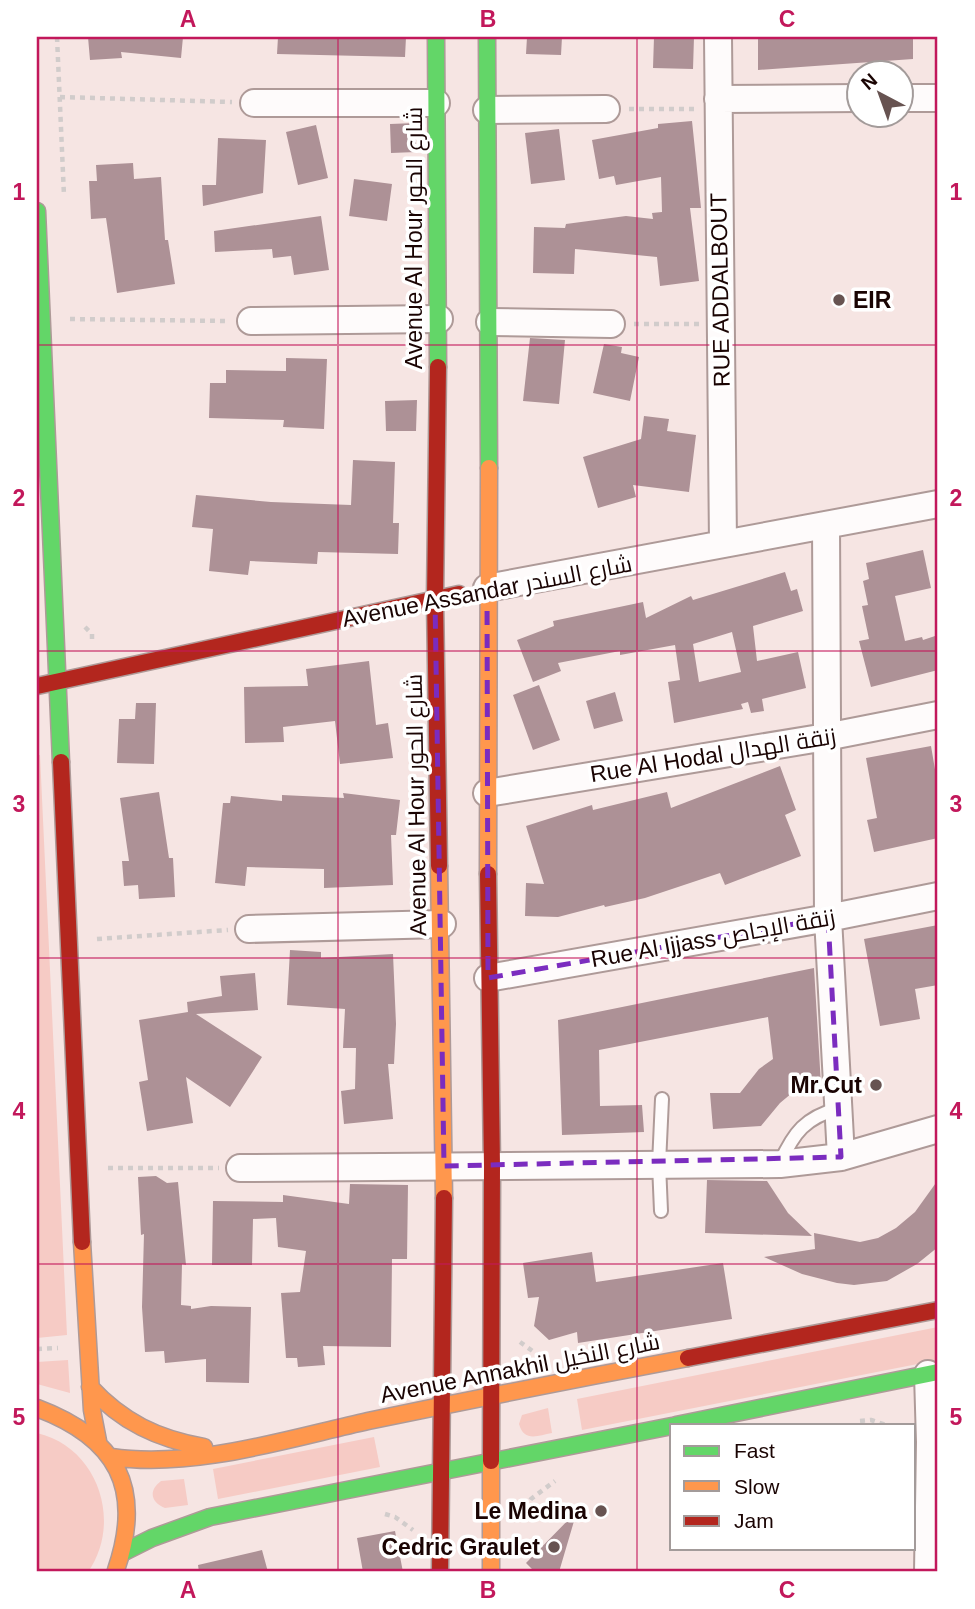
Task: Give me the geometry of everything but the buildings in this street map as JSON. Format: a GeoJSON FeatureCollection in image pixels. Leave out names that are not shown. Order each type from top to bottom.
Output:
{"type":"FeatureCollection","features":[{"type":"Feature","properties":{"kind":"street","name":"Avenue Al Hour شارع الحور"},"geometry":{"type":"LineString","coordinates":[[436,37],[439,319],[435,599],[444,1166],[440,1572]]}},
{"type":"Feature","properties":{"kind":"street"},"geometry":{"type":"LineString","coordinates":[[487,37],[490,322],[487,793],[492,1166],[491,1572]]}},
{"type":"Feature","properties":{"kind":"street","name":"RUE ADDALBOUT"},"geometry":{"type":"LineString","coordinates":[[718,37],[723,544]]}},
{"type":"Feature","properties":{"kind":"street"},"geometry":{"type":"LineString","coordinates":[[916,98],[938,98]]}},
{"type":"Feature","properties":{"kind":"street"},"geometry":{"type":"LineString","coordinates":[[719,104],[846,99]]}},
{"type":"Feature","properties":{"kind":"street"},"geometry":{"type":"LineString","coordinates":[[254,103],[436,103]]}},
{"type":"Feature","properties":{"kind":"street"},"geometry":{"type":"LineString","coordinates":[[487,110],[606,109]]}},
{"type":"Feature","properties":{"kind":"street"},"geometry":{"type":"LineString","coordinates":[[37,211],[90,1387],[97,1441]]}},
{"type":"Feature","properties":{"kind":"street"},"geometry":{"type":"LineString","coordinates":[[251,321],[439,319]]}},
{"type":"Feature","properties":{"kind":"street"},"geometry":{"type":"LineString","coordinates":[[490,322],[611,324]]}},
{"type":"Feature","properties":{"kind":"street","name":"Avenue Assandar شارع السندر"},"geometry":{"type":"LineString","coordinates":[[37,687],[487,588],[938,504]]}},
{"type":"Feature","properties":{"kind":"street"},"geometry":{"type":"LineString","coordinates":[[826,525],[828,918],[841,1157]]}},
{"type":"Feature","properties":{"kind":"street","name":"Rue Al Hodal زنقة الهدال"},"geometry":{"type":"LineString","coordinates":[[487,793],[826,737],[938,715]]}},
{"type":"Feature","properties":{"kind":"street","name":"Rue Al Ijjass زنقة الإجاص"},"geometry":{"type":"LineString","coordinates":[[488,978],[828,918],[938,895]]}},
{"type":"Feature","properties":{"kind":"street"},"geometry":{"type":"LineString","coordinates":[[249,929],[442,924]]}},
{"type":"Feature","properties":{"kind":"street"},"geometry":{"type":"LineString","coordinates":[[240,1168],[780,1164],[841,1157],[938,1129]]}},
{"type":"Feature","properties":{"kind":"street","name":"Avenue Annakhil شارع النخيل"},"geometry":{"type":"LineString","coordinates":[[111,1457],[166,1462],[230,1451],[492,1395],[938,1310]]}},
{"type":"Feature","properties":{"kind":"street"},"geometry":{"type":"LineString","coordinates":[[684,1424],[933,1373],[928,1572]]}},
{"type":"Feature","properties":{"kind":"street"},"geometry":{"type":"LineString","coordinates":[[90,1387],[111,1410],[151,1434],[181,1443],[230,1451]]}},
{"type":"Feature","properties":{"kind":"street"},"geometry":{"type":"LineString","coordinates":[[37,1408],[79,1425],[111,1457],[122,1479],[128,1503],[129,1528],[124,1552],[115,1572]]}},
{"type":"Feature","properties":{"kind":"street"},"geometry":{"type":"LineString","coordinates":[[124,1552],[152,1538],[210,1517],[670,1427]]}},
{"type":"Feature","properties":{"kind":"lane"},"geometry":{"type":"LineString","coordinates":[[660,1210],[662,1099]]}},
{"type":"Feature","properties":{"kind":"lane"},"geometry":{"type":"LineString","coordinates":[[780,1164],[789,1143],[804,1124],[821,1113],[839,1108]]}},
{"type":"Feature","properties":{"kind":"path"},"geometry":{"type":"LineString","coordinates":[[60,97],[254,103]]}},
{"type":"Feature","properties":{"kind":"path"},"geometry":{"type":"LineString","coordinates":[[606,109],[719,104]]}},
{"type":"Feature","properties":{"kind":"path"},"geometry":{"type":"LineString","coordinates":[[68,318],[251,321]]}},
{"type":"Feature","properties":{"kind":"path"},"geometry":{"type":"LineString","coordinates":[[611,324],[721,324]]}},
{"type":"Feature","properties":{"kind":"path"},"geometry":{"type":"LineString","coordinates":[[95,939],[249,929]]}},
{"type":"Feature","properties":{"kind":"path"},"geometry":{"type":"LineString","coordinates":[[105,1168],[240,1168]]}},
{"type":"Feature","properties":{"kind":"path"},"geometry":{"type":"LineString","coordinates":[[848,1423],[871,1420],[883,1424]]}},
{"type":"Feature","properties":{"kind":"highlighted area"},"geometry":{"type":"Polygon","coordinates":[[[487,588],[488,978],[828,918],[841,1157],[444,1166],[435,599],[487,588]]]}},
{"type":"Feature","properties":{"kind":"shaded area"},"geometry":{"type":"Polygon","coordinates":[[[37,755],[40,755],[67,1335],[37,1338],[37,755]]]}},
{"type":"Feature","properties":{"kind":"shaded area"},"geometry":{"type":"Polygon","coordinates":[[[938,1327],[938,1360],[582,1430],[577,1399],[938,1327]]]}},
{"type":"Feature","properties":{"kind":"shaded area"},"geometry":{"type":"Polygon","coordinates":[[[68,1360],[70,1393],[37,1384],[37,1362],[68,1360]]]}},
{"type":"Feature","properties":{"kind":"shaded area"},"geometry":{"type":"Polygon","coordinates":[[[548,1408],[552,1433],[528,1436],[521,1430],[519,1424],[522,1415],[548,1408]]]}},
{"type":"Feature","properties":{"kind":"shaded area"},"geometry":{"type":"Polygon","coordinates":[[[37,1433],[58,1441],[76,1454],[89,1470],[98,1489],[103,1510],[103,1531],[98,1552],[88,1572],[37,1572],[37,1433]]]}},
{"type":"Feature","properties":{"kind":"shaded area"},"geometry":{"type":"Polygon","coordinates":[[[374,1437],[380,1467],[218,1499],[213,1469],[374,1437]]]}},
{"type":"Feature","properties":{"kind":"shaded area"},"geometry":{"type":"Polygon","coordinates":[[[184,1479],[188,1505],[165,1508],[160,1506],[153,1496],[157,1485],[161,1481],[184,1479]]]}},
{"type":"Feature","properties":{"kind":"traffic: fast"},"geometry":{"type":"LineString","coordinates":[[436,37],[438,367]]}},
{"type":"Feature","properties":{"kind":"traffic: fast"},"geometry":{"type":"LineString","coordinates":[[487,37],[489,468]]}},
{"type":"Feature","properties":{"kind":"traffic: fast"},"geometry":{"type":"LineString","coordinates":[[37,211],[61,762]]}},
{"type":"Feature","properties":{"kind":"traffic: fast"},"geometry":{"type":"LineString","coordinates":[[681,1424],[938,1372]]}},
{"type":"Feature","properties":{"kind":"traffic: fast"},"geometry":{"type":"LineString","coordinates":[[124,1552],[152,1538],[210,1517],[670,1426]]}},
{"type":"Feature","properties":{"kind":"traffic: slow"},"geometry":{"type":"LineString","coordinates":[[488,874],[489,468]]}},
{"type":"Feature","properties":{"kind":"traffic: slow"},"geometry":{"type":"LineString","coordinates":[[439,866],[444,1198]]}},
{"type":"Feature","properties":{"kind":"traffic: slow"},"geometry":{"type":"LineString","coordinates":[[82,1242],[92,1410],[98,1441]]}},
{"type":"Feature","properties":{"kind":"traffic: slow"},"geometry":{"type":"LineString","coordinates":[[111,1457],[143,1460],[207,1456],[368,1421],[688,1358]]}},
{"type":"Feature","properties":{"kind":"traffic: slow"},"geometry":{"type":"LineString","coordinates":[[90,1387],[115,1410],[142,1427],[171,1439],[204,1447]]}},
{"type":"Feature","properties":{"kind":"traffic: slow"},"geometry":{"type":"LineString","coordinates":[[37,1408],[65,1420],[87,1434],[105,1451],[117,1470],[124,1491],[127,1514],[124,1541],[116,1570]]}},
{"type":"Feature","properties":{"kind":"traffic: slow"},"geometry":{"type":"LineString","coordinates":[[491,1461],[491,1572]]}},
{"type":"Feature","properties":{"kind":"traffic: jam"},"geometry":{"type":"LineString","coordinates":[[438,367],[435,599],[439,866]]}},
{"type":"Feature","properties":{"kind":"traffic: jam"},"geometry":{"type":"LineString","coordinates":[[37,686],[459,594]]}},
{"type":"Feature","properties":{"kind":"traffic: jam"},"geometry":{"type":"LineString","coordinates":[[61,762],[82,1242]]}},
{"type":"Feature","properties":{"kind":"traffic: jam"},"geometry":{"type":"LineString","coordinates":[[488,874],[492,1166],[491,1461]]}},
{"type":"Feature","properties":{"kind":"traffic: jam"},"geometry":{"type":"LineString","coordinates":[[440,1572],[444,1198]]}},
{"type":"Feature","properties":{"kind":"traffic: jam"},"geometry":{"type":"LineString","coordinates":[[688,1358],[938,1310]]}},
{"type":"Feature","properties":{"kind":"place","name":"EIR"},"geometry":{"type":"Point","coordinates":[839,300]}},
{"type":"Feature","properties":{"kind":"place","name":"Mr.Cut"},"geometry":{"type":"Point","coordinates":[876,1085]}},
{"type":"Feature","properties":{"kind":"place","name":"Le Medina"},"geometry":{"type":"Point","coordinates":[601,1511]}},
{"type":"Feature","properties":{"kind":"place","name":"Cedric Graulet"},"geometry":{"type":"Point","coordinates":[554,1547]}}]}
